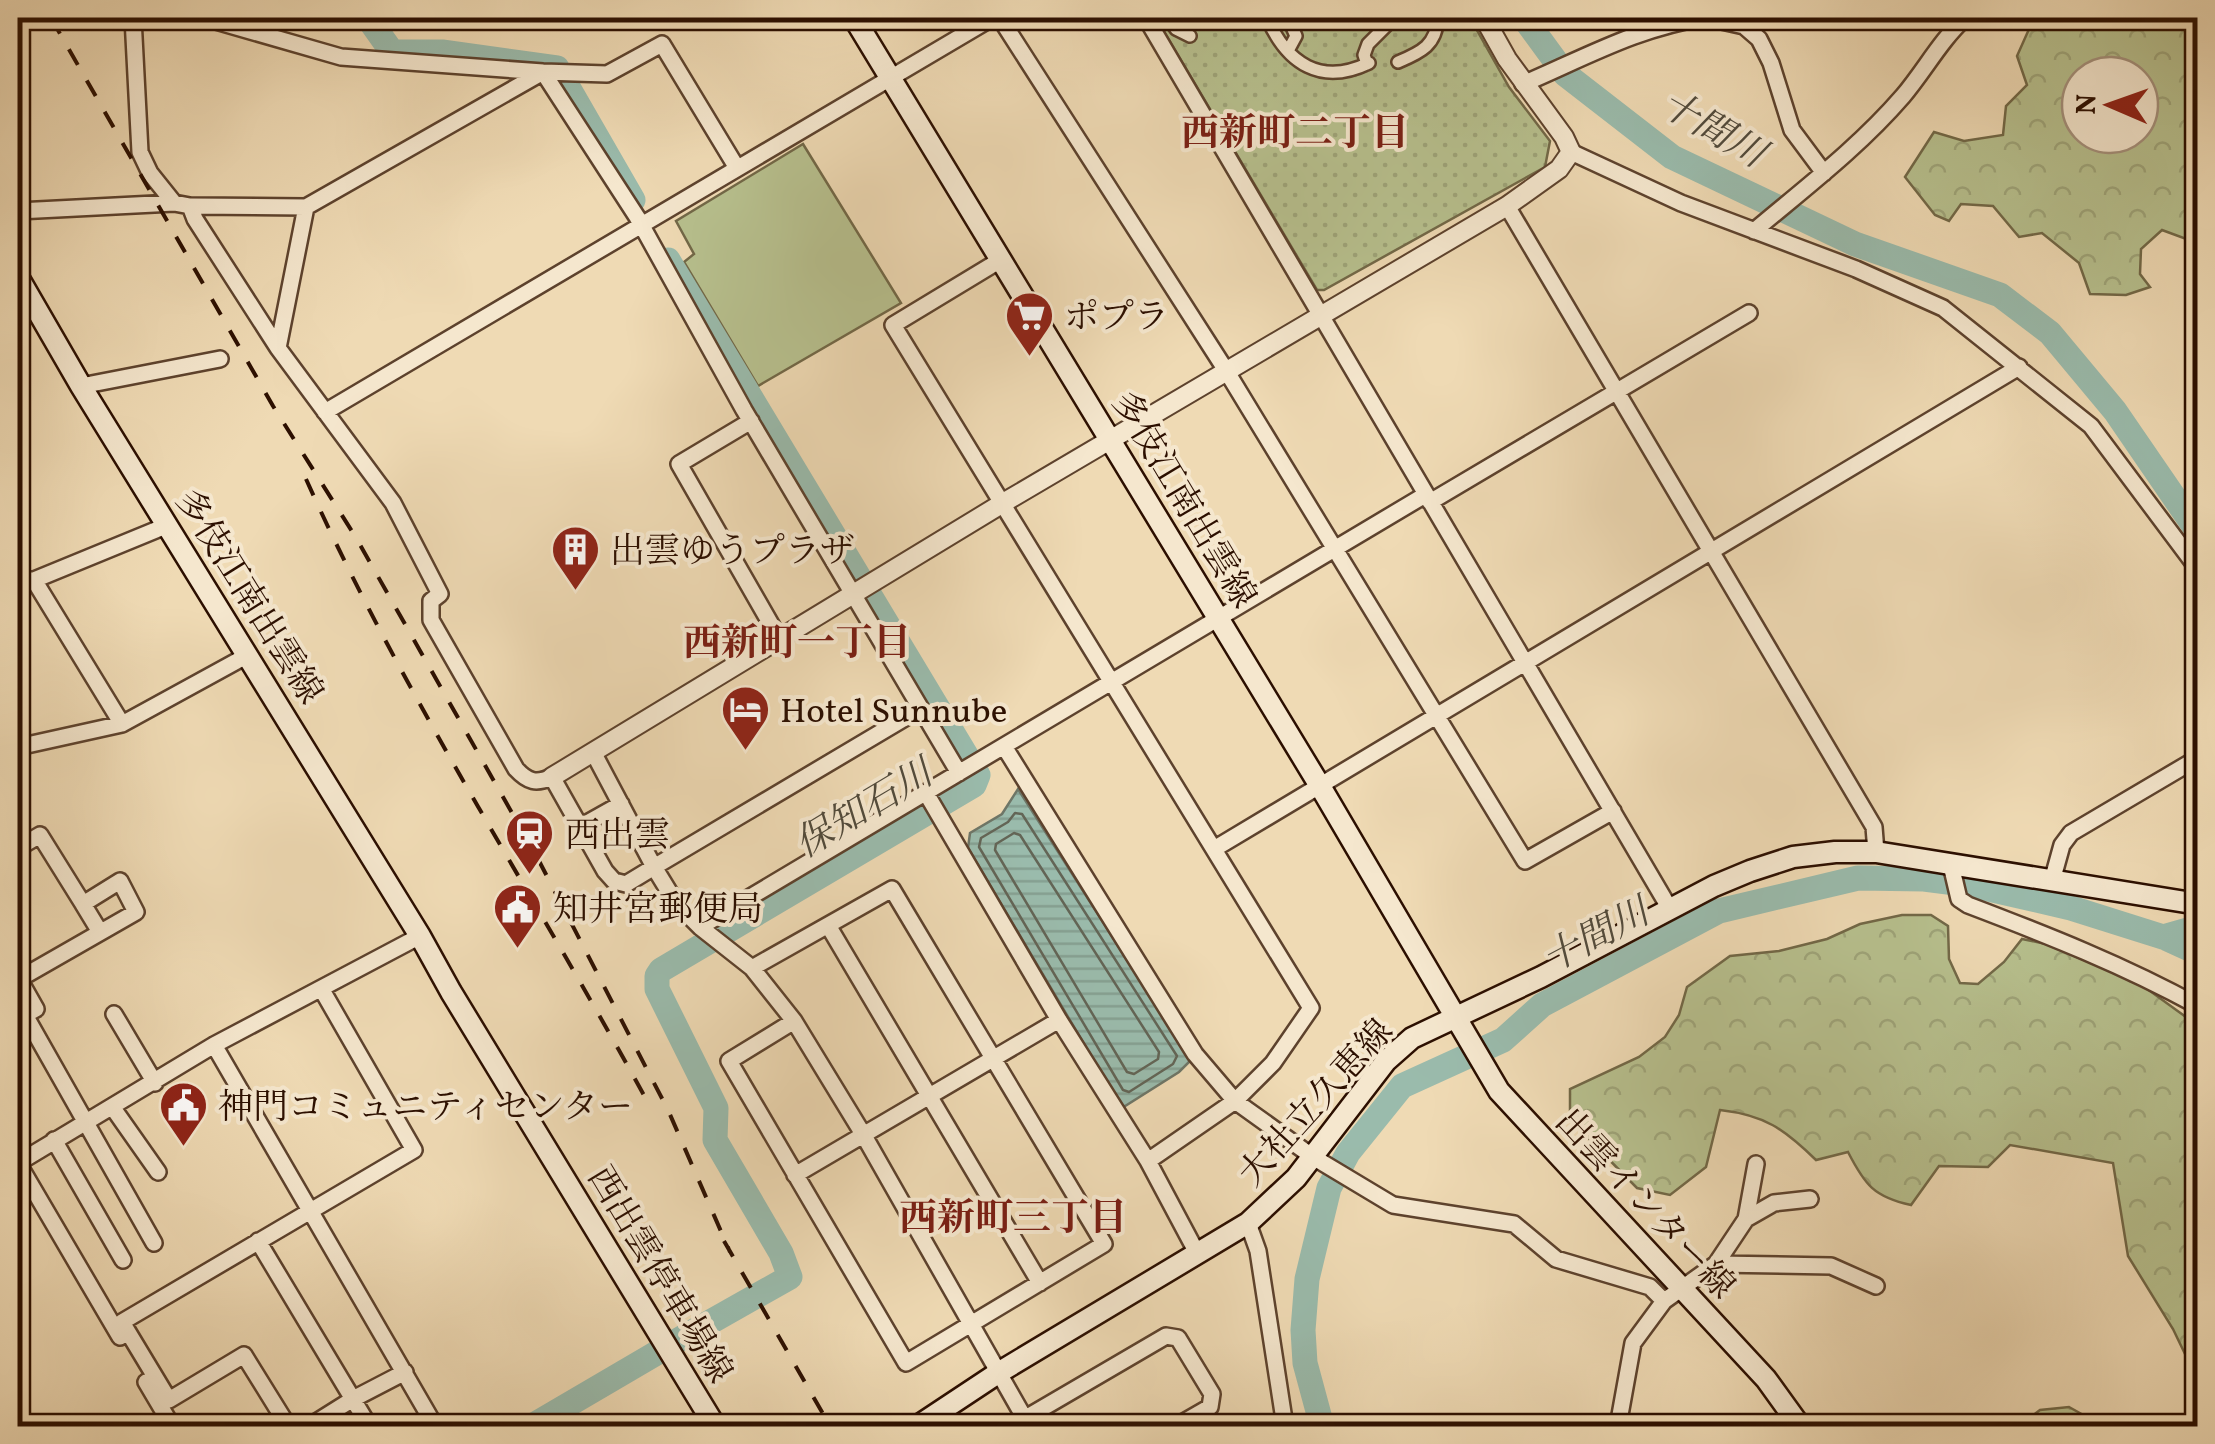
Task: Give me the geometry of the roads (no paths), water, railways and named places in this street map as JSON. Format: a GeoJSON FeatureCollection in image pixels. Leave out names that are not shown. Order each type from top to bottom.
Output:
{"type":"FeatureCollection","features":[{"type":"Feature","properties":{"kind":"main road","name":"多伎江南出雲線"},"geometry":{"type":"LineString","coordinates":[[854,18],[1220,619],[1454,1017]]}},
{"type":"Feature","properties":{"kind":"main road","name":"多伎江南出雲線"},"geometry":{"type":"LineString","coordinates":[[18,277],[80,386],[424,943]]}},
{"type":"Feature","properties":{"kind":"main road","name":"大社立久恵線"},"geometry":{"type":"LineString","coordinates":[[918,1426],[998,1373],[1248,1222],[1314,1158],[1386,1061],[1412,1038],[1541,977],[1714,886],[1792,857],[1876,852],[2198,904]]}},
{"type":"Feature","properties":{"kind":"main road","name":"西出雲停車場線"},"geometry":{"type":"LineString","coordinates":[[424,943],[714,1426]]}},
{"type":"Feature","properties":{"kind":"main road","name":"出雲インター線"},"geometry":{"type":"LineString","coordinates":[[1454,1017],[1499,1091],[1766,1379],[1800,1426]]}},
{"type":"Feature","properties":{"kind":"street"},"geometry":{"type":"LineString","coordinates":[[133,18],[140,152],[150,173],[195,219],[278,348],[393,502],[440,594],[431,602],[431,620],[516,769],[526,780],[539,782],[1002,503],[1507,206],[1559,169],[1571,152]]}},
{"type":"Feature","properties":{"kind":"street"},"geometry":{"type":"LineString","coordinates":[[205,18],[341,57],[543,72],[607,74],[662,44],[737,168]]}},
{"type":"Feature","properties":{"kind":"street"},"geometry":{"type":"LineString","coordinates":[[325,412],[996,18],[1227,372],[1526,861],[1613,811]]}},
{"type":"Feature","properties":{"kind":"street"},"geometry":{"type":"LineString","coordinates":[[1146,18],[1670,909]]}},
{"type":"Feature","properties":{"kind":"street"},"geometry":{"type":"LineString","coordinates":[[1168,18],[1176,29],[1190,36]]}},
{"type":"Feature","properties":{"kind":"street"},"geometry":{"type":"LineString","coordinates":[[1267,18],[1287,50],[1312,69],[1336,73],[1368,64],[1364,54],[1368,44],[1394,18]]}},
{"type":"Feature","properties":{"kind":"street"},"geometry":{"type":"LineString","coordinates":[[1288,18],[1296,36],[1289,49]]}},
{"type":"Feature","properties":{"kind":"street"},"geometry":{"type":"LineString","coordinates":[[1398,62],[1429,47],[1438,18]]}},
{"type":"Feature","properties":{"kind":"street"},"geometry":{"type":"LineString","coordinates":[[1484,18],[1571,152],[1681,203],[1856,269],[1943,308],[2091,426],[2198,569]]}},
{"type":"Feature","properties":{"kind":"street"},"geometry":{"type":"LineString","coordinates":[[1524,84],[1664,25],[1706,18],[1751,22],[1771,63],[1792,130],[1824,173]]}},
{"type":"Feature","properties":{"kind":"street"},"geometry":{"type":"LineString","coordinates":[[1754,230],[1824,173],[1904,94],[1943,38],[1966,18]]}},
{"type":"Feature","properties":{"kind":"street"},"geometry":{"type":"LineString","coordinates":[[18,211],[182,204],[306,207],[543,72]]}},
{"type":"Feature","properties":{"kind":"street"},"geometry":{"type":"LineString","coordinates":[[543,72],[641,225],[750,421],[959,772]]}},
{"type":"Feature","properties":{"kind":"street"},"geometry":{"type":"LineString","coordinates":[[1507,206],[1874,828],[1876,852]]}},
{"type":"Feature","properties":{"kind":"street"},"geometry":{"type":"LineString","coordinates":[[278,348],[306,207]]}},
{"type":"Feature","properties":{"kind":"street"},"geometry":{"type":"LineString","coordinates":[[1002,259],[893,325],[1311,1008],[1273,1063],[1234,1101],[1148,1161]]}},
{"type":"Feature","properties":{"kind":"street"},"geometry":{"type":"LineString","coordinates":[[700,927],[1335,549],[1617,392],[1749,313]]}},
{"type":"Feature","properties":{"kind":"street"},"geometry":{"type":"LineString","coordinates":[[80,386],[220,359]]}},
{"type":"Feature","properties":{"kind":"street"},"geometry":{"type":"LineString","coordinates":[[1214,849],[2019,368]]}},
{"type":"Feature","properties":{"kind":"street"},"geometry":{"type":"LineString","coordinates":[[750,421],[679,464],[780,640]]}},
{"type":"Feature","properties":{"kind":"street"},"geometry":{"type":"LineString","coordinates":[[122,724],[26,580],[168,525]]}},
{"type":"Feature","properties":{"kind":"street"},"geometry":{"type":"LineString","coordinates":[[18,747],[122,724],[248,654]]}},
{"type":"Feature","properties":{"kind":"street"},"geometry":{"type":"LineString","coordinates":[[552,777],[614,881],[626,884],[920,709]]}},
{"type":"Feature","properties":{"kind":"street"},"geometry":{"type":"LineString","coordinates":[[1005,748],[1176,1024],[1234,1101],[1314,1158],[1393,1205],[1514,1224],[1556,1259],[1650,1287],[1664,1302]]}},
{"type":"Feature","properties":{"kind":"street"},"geometry":{"type":"LineString","coordinates":[[593,752],[676,903],[752,968],[794,1021],[973,1324],[1022,1424],[1166,1336],[1178,1338],[1212,1394],[1210,1407],[1177,1426]]}},
{"type":"Feature","properties":{"kind":"street"},"geometry":{"type":"LineString","coordinates":[[2052,881],[2062,845],[2071,833],[2198,758]]}},
{"type":"Feature","properties":{"kind":"street"},"geometry":{"type":"LineString","coordinates":[[926,793],[1059,1020],[1148,1161],[1197,1253]]}},
{"type":"Feature","properties":{"kind":"street"},"geometry":{"type":"LineString","coordinates":[[580,827],[620,804]]}},
{"type":"Feature","properties":{"kind":"street"},"geometry":{"type":"LineString","coordinates":[[18,848],[40,835],[100,932]]}},
{"type":"Feature","properties":{"kind":"street"},"geometry":{"type":"LineString","coordinates":[[1951,866],[1959,899],[1968,905],[2063,941],[2198,1006]]}},
{"type":"Feature","properties":{"kind":"street"},"geometry":{"type":"LineString","coordinates":[[83,904],[120,881],[136,912],[20,979],[36,1008],[25,1015],[154,1243]]}},
{"type":"Feature","properties":{"kind":"street"},"geometry":{"type":"LineString","coordinates":[[752,968],[892,889],[1104,1244],[906,1363],[729,1061],[794,1021]]}},
{"type":"Feature","properties":{"kind":"street"},"geometry":{"type":"LineString","coordinates":[[829,927],[1040,1283]]}},
{"type":"Feature","properties":{"kind":"street"},"geometry":{"type":"LineString","coordinates":[[288,1426],[244,1355],[169,1400],[18,1163],[214,1045],[424,943]]}},
{"type":"Feature","properties":{"kind":"street"},"geometry":{"type":"LineString","coordinates":[[172,1426],[123,1333],[122,1322],[414,1150],[322,990]]}},
{"type":"Feature","properties":{"kind":"street"},"geometry":{"type":"LineString","coordinates":[[114,1014],[155,1083]]}},
{"type":"Feature","properties":{"kind":"street"},"geometry":{"type":"LineString","coordinates":[[795,1174],[1059,1020]]}},
{"type":"Feature","properties":{"kind":"street"},"geometry":{"type":"LineString","coordinates":[[214,1045],[436,1426]]}},
{"type":"Feature","properties":{"kind":"street"},"geometry":{"type":"LineString","coordinates":[[112,1108],[158,1172]]}},
{"type":"Feature","properties":{"kind":"street"},"geometry":{"type":"LineString","coordinates":[[54,1140],[123,1260]]}},
{"type":"Feature","properties":{"kind":"street"},"geometry":{"type":"LineString","coordinates":[[1618,1426],[1633,1343],[1664,1302],[1716,1264],[1746,1219],[1756,1164]]}},
{"type":"Feature","properties":{"kind":"street"},"geometry":{"type":"LineString","coordinates":[[1746,1219],[1774,1203],[1810,1199]]}},
{"type":"Feature","properties":{"kind":"street"},"geometry":{"type":"LineString","coordinates":[[1248,1222],[1258,1252],[1285,1426]]}},
{"type":"Feature","properties":{"kind":"street"},"geometry":{"type":"LineString","coordinates":[[258,1242],[369,1426]]}},
{"type":"Feature","properties":{"kind":"street"},"geometry":{"type":"LineString","coordinates":[[1716,1264],[1831,1266],[1876,1286]]}},
{"type":"Feature","properties":{"kind":"street"},"geometry":{"type":"LineString","coordinates":[[310,1426],[353,1398],[405,1372]]}},
{"type":"Feature","properties":{"kind":"water"},"geometry":{"type":"Polygon","coordinates":[[[1018,789],[1191,1060],[1122,1108],[968,848],[970,833],[1002,814],[1018,789]]]}},
{"type":"Feature","properties":{"kind":"waterway","name":"保知石川"},"geometry":{"type":"LineString","coordinates":[[368,18],[392,52],[442,52],[557,68],[633,200]]}},
{"type":"Feature","properties":{"kind":"waterway","name":"十間川"},"geometry":{"type":"LineString","coordinates":[[1524,18],[1565,74],[1672,157],[1855,244],[2000,295],[2050,333],[2115,411],[2198,532]]}},
{"type":"Feature","properties":{"kind":"waterway","name":"保知石川"},"geometry":{"type":"LineString","coordinates":[[668,260],[978,775],[974,785],[661,970],[657,976],[657,989],[716,1108],[715,1140],[781,1253],[790,1277],[675,1342]]}},
{"type":"Feature","properties":{"kind":"waterway","name":"十間川"},"geometry":{"type":"LineString","coordinates":[[1322,1426],[1305,1363],[1303,1330],[1307,1279],[1329,1188],[1348,1153],[1402,1086],[1503,1040],[1542,1005],[1719,911],[1858,878],[1924,879],[1971,885],[2071,908],[2163,937],[2198,953]]}},
{"type":"Feature","properties":{"kind":"waterway","name":"十間川"},"geometry":{"type":"LineString","coordinates":[[2163,937],[2198,927]]}},
{"type":"Feature","properties":{"kind":"waterway","name":"保知石川"},"geometry":{"type":"LineString","coordinates":[[532,1426],[660,1351]]}},
{"type":"Feature","properties":{"kind":"railway"},"geometry":{"type":"LineString","coordinates":[[51,18],[273,406],[355,536],[537,857],[668,1110],[730,1252]]}},
{"type":"Feature","properties":{"kind":"railway"},"geometry":{"type":"LineString","coordinates":[[306,479],[428,720],[652,1110]]}},
{"type":"Feature","properties":{"kind":"railway"},"geometry":{"type":"LineString","coordinates":[[724,1241],[830,1426]]}},
{"type":"Feature","properties":{"kind":"place","name":"ポプラ"},"geometry":{"type":"Point","coordinates":[1029,358]}},
{"type":"Feature","properties":{"kind":"place","name":"出雲ゆうプラザ"},"geometry":{"type":"Point","coordinates":[575,592]}},
{"type":"Feature","properties":{"kind":"place","name":"Hotel Sunnube"},"geometry":{"type":"Point","coordinates":[745,752]}},
{"type":"Feature","properties":{"kind":"place","name":"西出雲"},"geometry":{"type":"Point","coordinates":[530,876]}},
{"type":"Feature","properties":{"kind":"place","name":"知井宮郵便局"},"geometry":{"type":"Point","coordinates":[518,950]}},
{"type":"Feature","properties":{"kind":"place","name":"神門コミュニティセンター"},"geometry":{"type":"Point","coordinates":[183,1148]}},
{"type":"Feature","properties":{"kind":"district","name":"西新町二丁目"},"geometry":{"type":"Point","coordinates":[1295,132]}},
{"type":"Feature","properties":{"kind":"district","name":"西新町一丁目"},"geometry":{"type":"Point","coordinates":[797,642]}},
{"type":"Feature","properties":{"kind":"district","name":"西新町三丁目"},"geometry":{"type":"Point","coordinates":[1013,1217]}}]}
